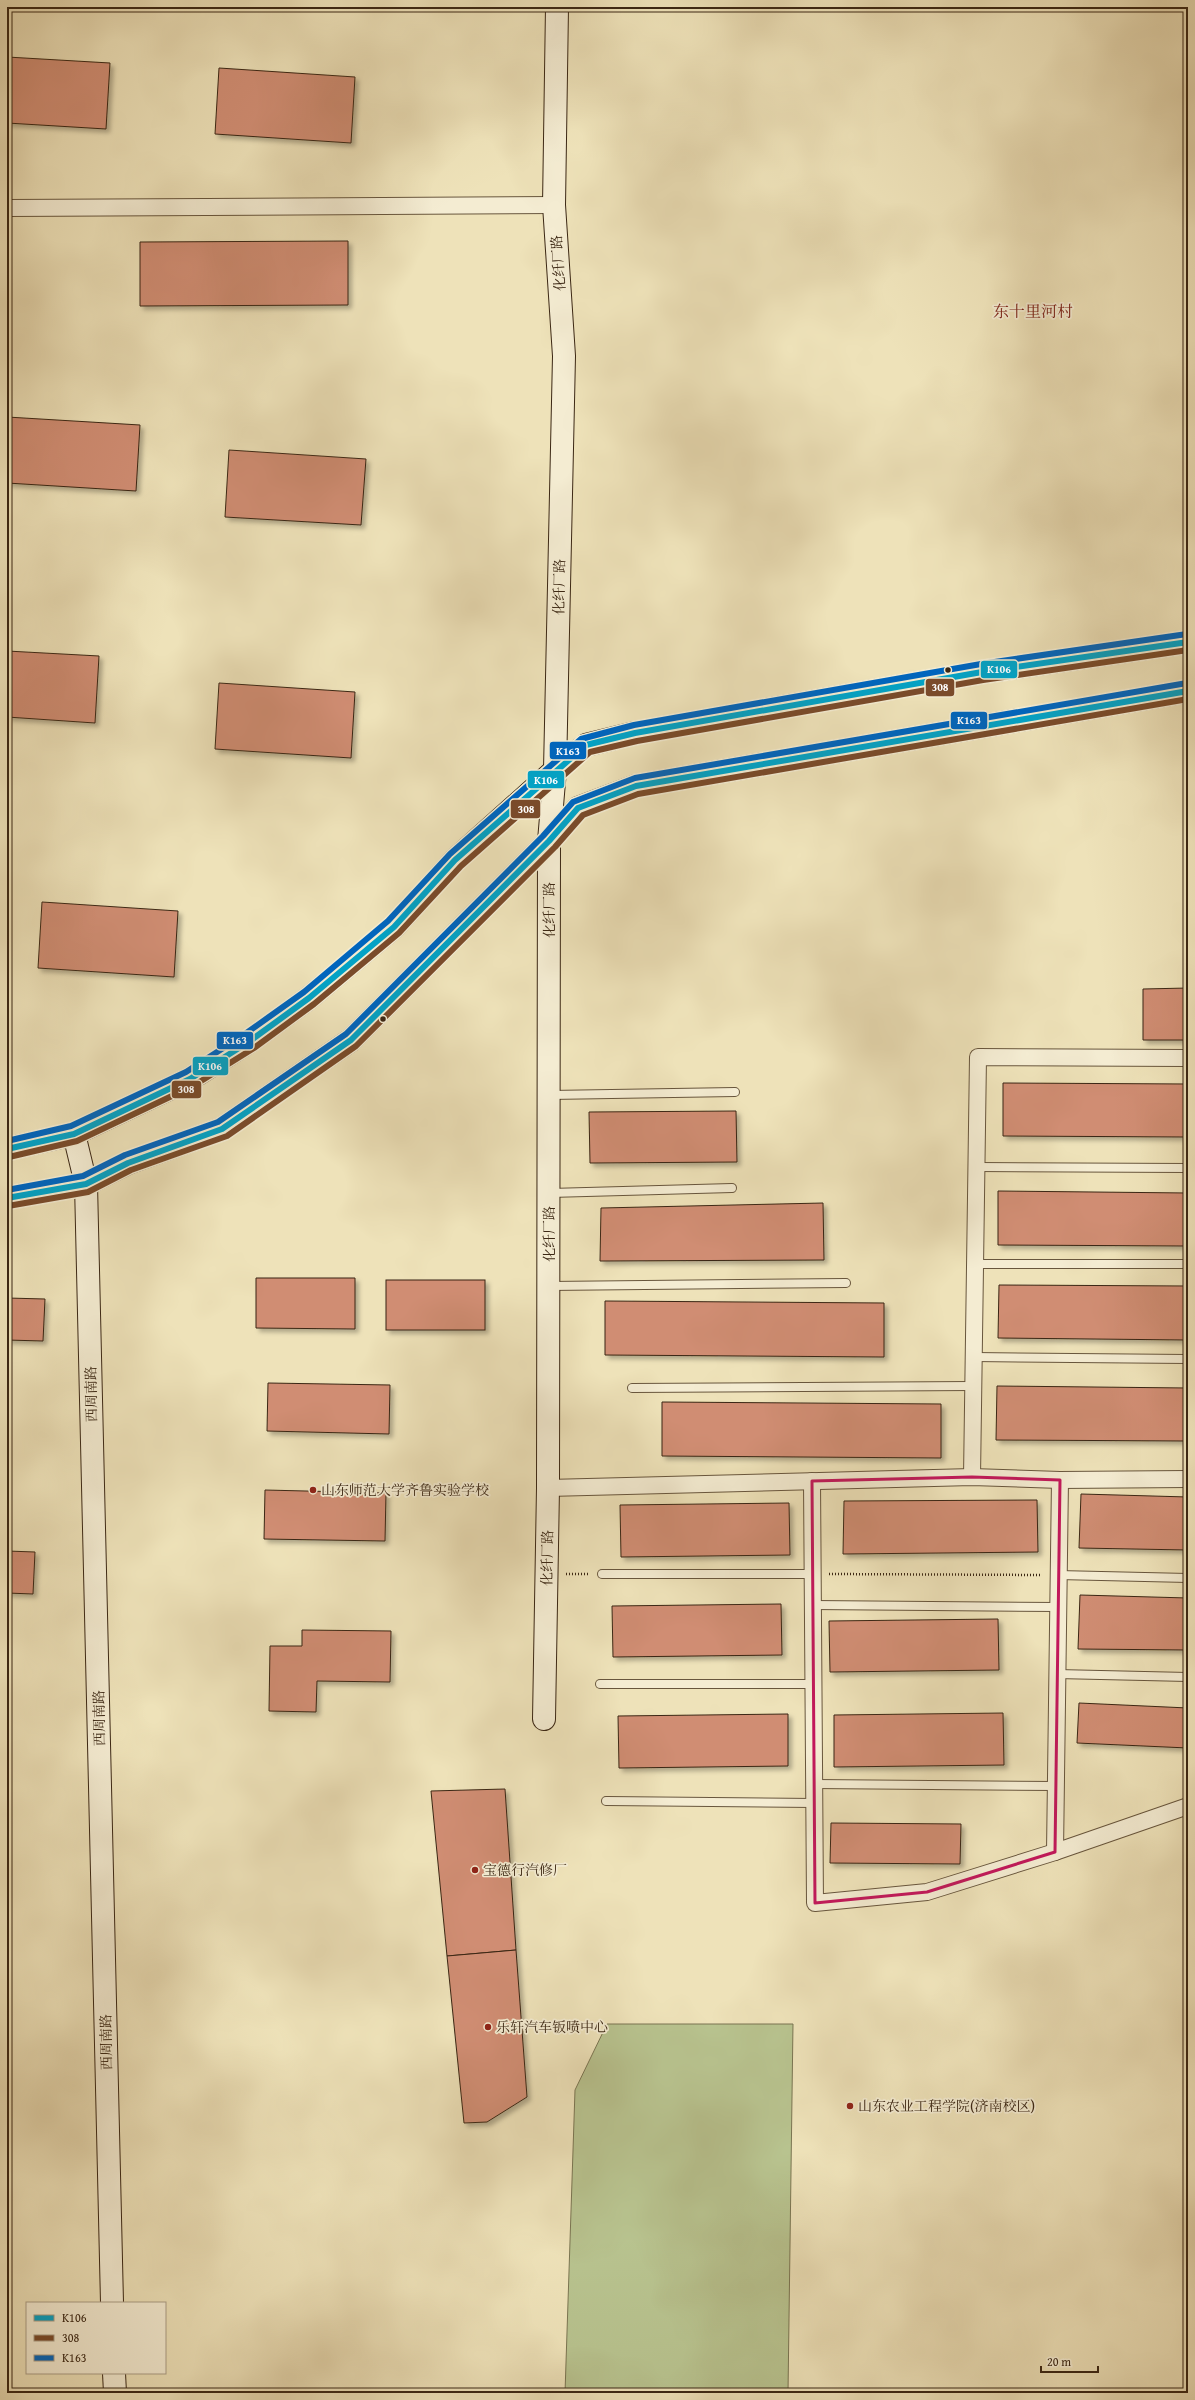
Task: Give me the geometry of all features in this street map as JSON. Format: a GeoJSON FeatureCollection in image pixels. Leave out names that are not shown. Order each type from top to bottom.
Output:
{"type":"FeatureCollection","features":[{"type":"Feature","properties":{"kind":"main road","name":"化纤厂路"},"geometry":{"type":"LineString","coordinates":[[544,1719],[548,1488],[549,841],[555,770],[564,356],[554,205],[557,7]]}},
{"type":"Feature","properties":{"kind":"main road"},"geometry":{"type":"LineString","coordinates":[[7,1149],[74,1134],[190,1079],[250,1041],[310,998],[394,927],[455,860],[555,770],[586,745],[636,733],[982,672],[1188,642]]}},
{"type":"Feature","properties":{"kind":"main road"},"geometry":{"type":"LineString","coordinates":[[7,1198],[86,1184],[128,1162],[222,1129],[351,1040],[549,841],[578,808],[636,786],[1188,691]]}},
{"type":"Feature","properties":{"kind":"main road","name":"西周南路"},"geometry":{"type":"LineString","coordinates":[[74,1134],[86,1184],[112,2302]]}},
{"type":"Feature","properties":{"kind":"main road"},"geometry":{"type":"LineString","coordinates":[[114,2374],[114,2393]]}},
{"type":"Feature","properties":{"kind":"street"},"geometry":{"type":"LineString","coordinates":[[7,208],[554,205]]}},
{"type":"Feature","properties":{"kind":"street"},"geometry":{"type":"LineString","coordinates":[[972,1477],[978,1057],[1188,1058]]}},
{"type":"Feature","properties":{"kind":"street"},"geometry":{"type":"LineString","coordinates":[[548,1488],[972,1477],[1060,1480],[1188,1479]]}},
{"type":"Feature","properties":{"kind":"street"},"geometry":{"type":"LineString","coordinates":[[1055,1852],[1060,1480]]}},
{"type":"Feature","properties":{"kind":"street"},"geometry":{"type":"LineString","coordinates":[[812,1481],[815,1903],[926,1892],[1055,1852],[1188,1806]]}},
{"type":"Feature","properties":{"kind":"lane"},"geometry":{"type":"LineString","coordinates":[[549,1095],[735,1092]]}},
{"type":"Feature","properties":{"kind":"lane"},"geometry":{"type":"LineString","coordinates":[[977,1168],[1188,1168]]}},
{"type":"Feature","properties":{"kind":"lane"},"geometry":{"type":"LineString","coordinates":[[549,1193],[732,1188]]}},
{"type":"Feature","properties":{"kind":"lane"},"geometry":{"type":"LineString","coordinates":[[975,1264],[1188,1264]]}},
{"type":"Feature","properties":{"kind":"lane"},"geometry":{"type":"LineString","coordinates":[[549,1286],[846,1283]]}},
{"type":"Feature","properties":{"kind":"lane"},"geometry":{"type":"LineString","coordinates":[[974,1357],[1188,1359]]}},
{"type":"Feature","properties":{"kind":"lane"},"geometry":{"type":"LineString","coordinates":[[632,1388],[973,1386]]}},
{"type":"Feature","properties":{"kind":"lane"},"geometry":{"type":"LineString","coordinates":[[602,1574],[813,1574]]}},
{"type":"Feature","properties":{"kind":"lane"},"geometry":{"type":"LineString","coordinates":[[1058,1575],[1188,1578]]}},
{"type":"Feature","properties":{"kind":"lane"},"geometry":{"type":"LineString","coordinates":[[813,1605],[1058,1607]]}},
{"type":"Feature","properties":{"kind":"lane"},"geometry":{"type":"LineString","coordinates":[[1057,1674],[1188,1677]]}},
{"type":"Feature","properties":{"kind":"lane"},"geometry":{"type":"LineString","coordinates":[[600,1684],[813,1684]]}},
{"type":"Feature","properties":{"kind":"lane"},"geometry":{"type":"LineString","coordinates":[[814,1784],[1055,1786]]}},
{"type":"Feature","properties":{"kind":"lane"},"geometry":{"type":"LineString","coordinates":[[606,1801],[814,1803]]}},
{"type":"Feature","properties":{"kind":"path"},"geometry":{"type":"LineString","coordinates":[[547,1574],[602,1574]]}},
{"type":"Feature","properties":{"kind":"path"},"geometry":{"type":"LineString","coordinates":[[813,1574],[1058,1575]]}},
{"type":"Feature","properties":{"kind":"highlighted area"},"geometry":{"type":"Polygon","coordinates":[[[972,1477],[1060,1480],[1055,1852],[927,1892],[815,1903],[812,1481],[972,1477]]]}},
{"type":"Feature","properties":{"kind":"green space"},"geometry":{"type":"Polygon","coordinates":[[[607,2024],[793,2024],[788,2393],[565,2393],[575,2090],[607,2024]]]}},
{"type":"Feature","properties":{"kind":"building"},"geometry":{"type":"Polygon","coordinates":[[[7,57],[110,63],[106,129],[7,123],[7,57]]]}},
{"type":"Feature","properties":{"kind":"building"},"geometry":{"type":"Polygon","coordinates":[[[219,68],[355,77],[351,143],[215,134],[219,68]]]}},
{"type":"Feature","properties":{"kind":"building"},"geometry":{"type":"Polygon","coordinates":[[[348,241],[348,305],[140,306],[140,242],[348,241]]]}},
{"type":"Feature","properties":{"kind":"building"},"geometry":{"type":"Polygon","coordinates":[[[7,417],[140,425],[136,491],[7,483],[7,417]]]}},
{"type":"Feature","properties":{"kind":"building"},"geometry":{"type":"Polygon","coordinates":[[[229,450],[366,459],[361,525],[225,517],[229,450]]]}},
{"type":"Feature","properties":{"kind":"building"},"geometry":{"type":"Polygon","coordinates":[[[7,651],[99,656],[95,723],[7,717],[7,651]]]}},
{"type":"Feature","properties":{"kind":"building"},"geometry":{"type":"Polygon","coordinates":[[[219,683],[355,692],[351,758],[215,749],[219,683]]]}},
{"type":"Feature","properties":{"kind":"building"},"geometry":{"type":"Polygon","coordinates":[[[42,902],[178,911],[174,977],[38,968],[42,902]]]}},
{"type":"Feature","properties":{"kind":"building"},"geometry":{"type":"Polygon","coordinates":[[[1188,988],[1188,1040],[1143,1040],[1143,989],[1188,988]]]}},
{"type":"Feature","properties":{"kind":"building"},"geometry":{"type":"Polygon","coordinates":[[[1003,1083],[1188,1084],[1188,1137],[1003,1136],[1003,1083]]]}},
{"type":"Feature","properties":{"kind":"building"},"geometry":{"type":"Polygon","coordinates":[[[736,1111],[737,1162],[590,1163],[589,1112],[736,1111]]]}},
{"type":"Feature","properties":{"kind":"building"},"geometry":{"type":"Polygon","coordinates":[[[998,1191],[1188,1193],[1188,1246],[998,1245],[998,1191]]]}},
{"type":"Feature","properties":{"kind":"building"},"geometry":{"type":"Polygon","coordinates":[[[823,1203],[824,1260],[600,1261],[601,1208],[823,1203]]]}},
{"type":"Feature","properties":{"kind":"building"},"geometry":{"type":"Polygon","coordinates":[[[256,1278],[355,1278],[355,1329],[256,1328],[256,1278]]]}},
{"type":"Feature","properties":{"kind":"building"},"geometry":{"type":"Polygon","coordinates":[[[386,1280],[485,1280],[485,1330],[386,1330],[386,1280]]]}},
{"type":"Feature","properties":{"kind":"building"},"geometry":{"type":"Polygon","coordinates":[[[999,1285],[1188,1286],[1188,1340],[998,1338],[999,1285]]]}},
{"type":"Feature","properties":{"kind":"building"},"geometry":{"type":"Polygon","coordinates":[[[7,1298],[45,1299],[43,1341],[7,1340],[7,1298]]]}},
{"type":"Feature","properties":{"kind":"building"},"geometry":{"type":"Polygon","coordinates":[[[605,1301],[884,1303],[884,1357],[605,1355],[605,1301]]]}},
{"type":"Feature","properties":{"kind":"building"},"geometry":{"type":"Polygon","coordinates":[[[268,1383],[390,1385],[389,1434],[267,1431],[268,1383]]]}},
{"type":"Feature","properties":{"kind":"building"},"geometry":{"type":"Polygon","coordinates":[[[997,1386],[1188,1388],[1188,1441],[996,1440],[997,1386]]]}},
{"type":"Feature","properties":{"kind":"building"},"geometry":{"type":"Polygon","coordinates":[[[662,1402],[941,1404],[941,1458],[662,1456],[662,1402]]]}},
{"type":"Feature","properties":{"kind":"building"},"geometry":{"type":"Polygon","coordinates":[[[265,1490],[386,1493],[385,1541],[264,1539],[265,1490]]]}},
{"type":"Feature","properties":{"kind":"building"},"geometry":{"type":"Polygon","coordinates":[[[1081,1494],[1188,1497],[1188,1550],[1079,1548],[1081,1494]]]}},
{"type":"Feature","properties":{"kind":"building"},"geometry":{"type":"Polygon","coordinates":[[[1037,1500],[1038,1552],[843,1554],[844,1501],[1037,1500]]]}},
{"type":"Feature","properties":{"kind":"building"},"geometry":{"type":"Polygon","coordinates":[[[789,1503],[790,1555],[621,1557],[620,1505],[789,1503]]]}},
{"type":"Feature","properties":{"kind":"building"},"geometry":{"type":"Polygon","coordinates":[[[7,1551],[35,1552],[33,1594],[7,1593],[7,1551]]]}},
{"type":"Feature","properties":{"kind":"building"},"geometry":{"type":"Polygon","coordinates":[[[1080,1595],[1188,1598],[1188,1650],[1078,1649],[1080,1595]]]}},
{"type":"Feature","properties":{"kind":"building"},"geometry":{"type":"Polygon","coordinates":[[[781,1604],[782,1655],[613,1657],[612,1606],[781,1604]]]}},
{"type":"Feature","properties":{"kind":"building"},"geometry":{"type":"Polygon","coordinates":[[[998,1619],[999,1670],[830,1672],[829,1621],[998,1619]]]}},
{"type":"Feature","properties":{"kind":"building"},"geometry":{"type":"Polygon","coordinates":[[[302,1630],[391,1631],[390,1682],[317,1681],[316,1712],[269,1711],[270,1646],[302,1646],[302,1630]]]}},
{"type":"Feature","properties":{"kind":"building"},"geometry":{"type":"Polygon","coordinates":[[[1079,1703],[1188,1708],[1188,1748],[1077,1743],[1079,1703]]]}},
{"type":"Feature","properties":{"kind":"building"},"geometry":{"type":"Polygon","coordinates":[[[1003,1713],[1004,1765],[834,1767],[834,1715],[1003,1713]]]}},
{"type":"Feature","properties":{"kind":"building"},"geometry":{"type":"Polygon","coordinates":[[[788,1714],[788,1766],[619,1768],[618,1716],[788,1714]]]}},
{"type":"Feature","properties":{"kind":"building","name":"宝德行汽修厂"},"geometry":{"type":"Polygon","coordinates":[[[505,1789],[516,1950],[447,1956],[431,1791],[505,1789]]]}},
{"type":"Feature","properties":{"kind":"building"},"geometry":{"type":"Polygon","coordinates":[[[831,1823],[961,1824],[960,1864],[830,1863],[831,1823]]]}},
{"type":"Feature","properties":{"kind":"building","name":"乐轩汽车钣喷中心"},"geometry":{"type":"Polygon","coordinates":[[[516,1950],[527,2097],[487,2122],[464,2123],[447,1956],[516,1950]]]}},
{"type":"Feature","properties":{"kind":"transit line","name":"K163"},"geometry":{"type":"LineString","coordinates":[[7,1141],[71,1126],[186,1072],[245,1034],[304,992],[388,921],[450,854],[581,739],[634,725],[981,664],[1187,634]]}},
{"type":"Feature","properties":{"kind":"transit line","name":"K106"},"geometry":{"type":"LineString","coordinates":[[7,1149],[74,1134],[190,1079],[250,1041],[309,998],[394,927],[455,860],[586,745],[635,733],[982,672],[1188,642]]}},
{"type":"Feature","properties":{"kind":"transit line","name":"308"},"geometry":{"type":"LineString","coordinates":[[9,1157],[77,1141],[193,1086],[254,1048],[314,1004],[399,933],[461,866],[590,752],[637,741],[983,680],[1188,650]]}},
{"type":"Feature","properties":{"kind":"transit line","name":"K163"},"geometry":{"type":"LineString","coordinates":[[7,1190],[83,1176],[125,1155],[218,1122],[346,1034],[543,836],[573,802],[635,778],[1187,683]]}},
{"type":"Feature","properties":{"kind":"transit line","name":"K106"},"geometry":{"type":"LineString","coordinates":[[7,1198],[86,1184],[128,1163],[222,1129],[351,1040],[549,841],[578,808],[636,786],[1188,691]]}},
{"type":"Feature","properties":{"kind":"transit line","name":"308"},"geometry":{"type":"LineString","coordinates":[[8,1206],[88,1192],[131,1170],[227,1136],[356,1046],[555,847],[583,815],[638,794],[1188,699]]}},
{"type":"Feature","properties":{"kind":"place","name":"山东师范大学齐鲁实验学校"},"geometry":{"type":"Point","coordinates":[313,1490]}},
{"type":"Feature","properties":{"kind":"place","name":"宝德行汽修厂"},"geometry":{"type":"Point","coordinates":[475,1870]}},
{"type":"Feature","properties":{"kind":"place","name":"乐轩汽车钣喷中心"},"geometry":{"type":"Point","coordinates":[488,2027]}},
{"type":"Feature","properties":{"kind":"place","name":"山东农业工程学院(济南校区)"},"geometry":{"type":"Point","coordinates":[850,2106]}},
{"type":"Feature","properties":{"kind":"district","name":"东十里河村"},"geometry":{"type":"Point","coordinates":[1033,311]}}]}
